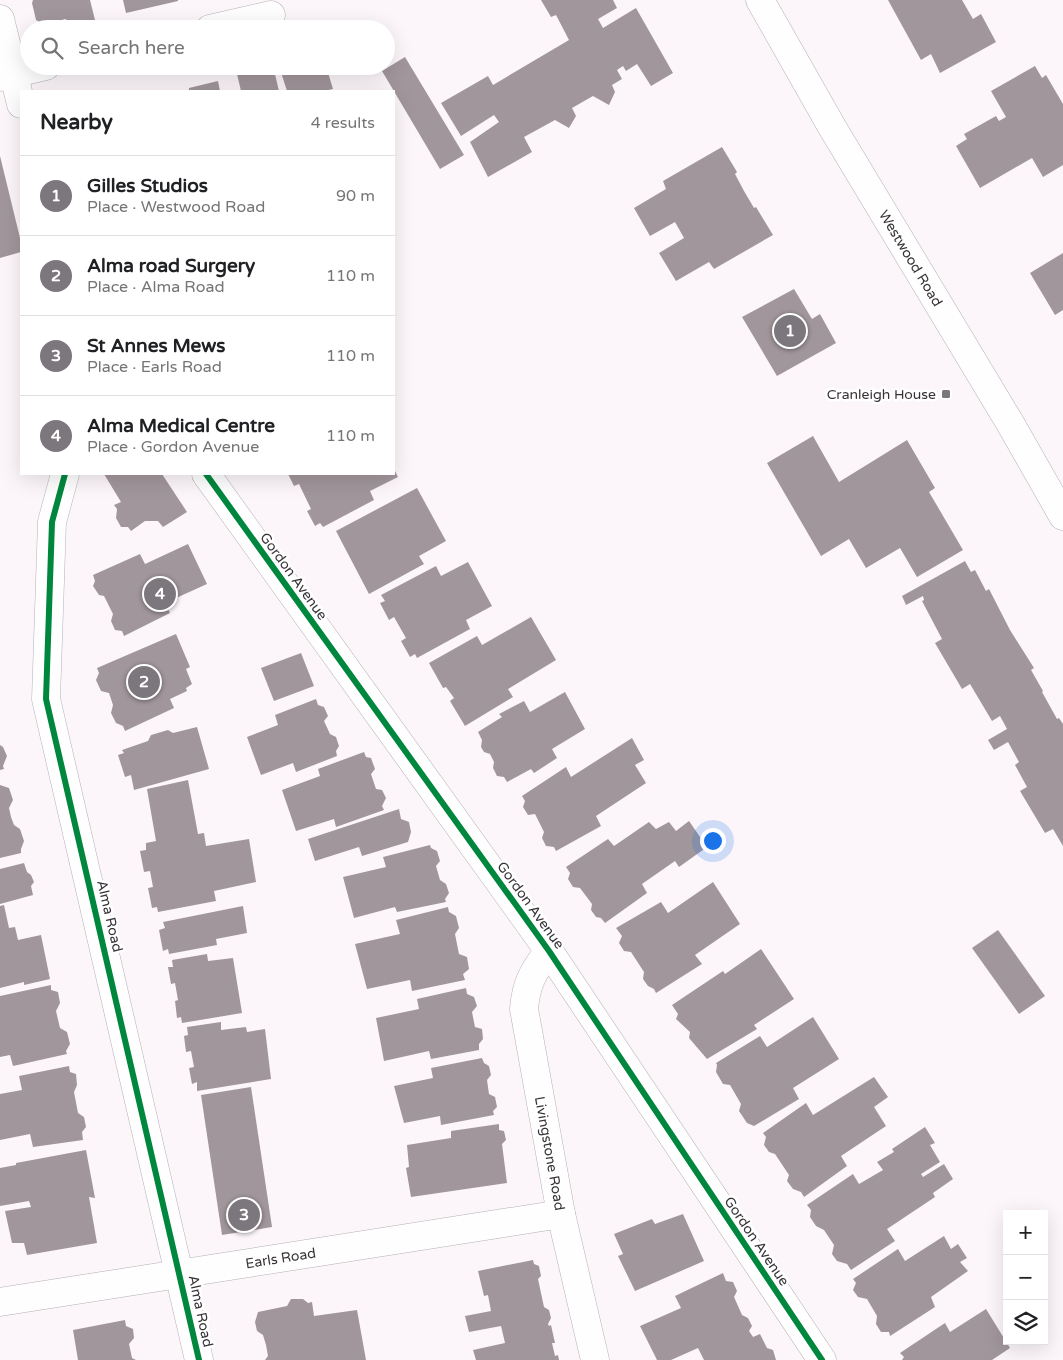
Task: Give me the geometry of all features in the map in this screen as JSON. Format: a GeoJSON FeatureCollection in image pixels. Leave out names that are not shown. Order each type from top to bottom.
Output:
{"type":"FeatureCollection","features":[{"type":"Feature","properties":{"kind":"street","name":"Westwood Road"},"geometry":{"type":"LineString","coordinates":[[760,0],[832,128],[1010,423],[1063,516]]}},
{"type":"Feature","properties":{"kind":"street"},"geometry":{"type":"LineString","coordinates":[[249,20],[271,15]]}},
{"type":"Feature","properties":{"kind":"street"},"geometry":{"type":"LineString","coordinates":[[0,20],[6,75],[20,102]]}},
{"type":"Feature","properties":{"kind":"street"},"geometry":{"type":"LineString","coordinates":[[6,75],[20,72]]}},
{"type":"Feature","properties":{"kind":"street","name":"Alma Road"},"geometry":{"type":"LineString","coordinates":[[65,475],[52,522],[46,699],[181,1275],[199,1360]]}},
{"type":"Feature","properties":{"kind":"street","name":"Gordon Avenue"},"geometry":{"type":"LineString","coordinates":[[207,475],[549,951],[822,1360]]}},
{"type":"Feature","properties":{"kind":"street","name":"Livingstone Road"},"geometry":{"type":"LineString","coordinates":[[549,951],[534,970],[525,992],[524,1009],[561,1214],[594,1360]]}},
{"type":"Feature","properties":{"kind":"street","name":"Earls Road"},"geometry":{"type":"LineString","coordinates":[[0,1302],[561,1214]]}},
{"type":"Feature","properties":{"kind":"building"},"geometry":{"type":"Polygon","coordinates":[[[33,0],[90,0],[95,20],[36,20],[33,0]]]}},
{"type":"Feature","properties":{"kind":"building"},"geometry":{"type":"Polygon","coordinates":[[[123,0],[178,0],[178,1],[126,13],[123,0]]]}},
{"type":"Feature","properties":{"kind":"building"},"geometry":{"type":"Polygon","coordinates":[[[541,0],[613,0],[617,8],[598,19],[603,28],[636,8],[673,73],[651,86],[637,64],[626,71],[623,66],[617,70],[622,79],[612,85],[615,92],[609,105],[593,96],[572,108],[576,116],[569,128],[555,120],[524,137],[532,152],[488,177],[470,142],[499,122],[494,115],[461,136],[441,103],[488,76],[493,85],[569,40],[556,15],[551,17],[541,0]]]}},
{"type":"Feature","properties":{"kind":"building"},"geometry":{"type":"Polygon","coordinates":[[[888,0],[962,0],[973,19],[981,14],[996,42],[940,73],[931,54],[921,60],[888,0]]]}},
{"type":"Feature","properties":{"kind":"building"},"geometry":{"type":"Polygon","coordinates":[[[405,57],[464,155],[440,169],[395,90],[384,75],[395,75],[395,63],[405,57]]]}},
{"type":"Feature","properties":{"kind":"building"},"geometry":{"type":"Polygon","coordinates":[[[1035,66],[1042,78],[1046,75],[1063,104],[1063,165],[1043,177],[1032,158],[980,188],[956,146],[967,139],[964,134],[996,116],[999,121],[1006,117],[991,91],[1035,66]]]}},
{"type":"Feature","properties":{"kind":"building"},"geometry":{"type":"Polygon","coordinates":[[[237,75],[275,75],[279,90],[241,90],[237,75]]]}},
{"type":"Feature","properties":{"kind":"building"},"geometry":{"type":"Polygon","coordinates":[[[282,75],[329,75],[333,89],[328,90],[287,90],[282,75]]]}},
{"type":"Feature","properties":{"kind":"building"},"geometry":{"type":"Polygon","coordinates":[[[218,81],[220,90],[189,90],[189,88],[218,81]]]}},
{"type":"Feature","properties":{"kind":"building"},"geometry":{"type":"Polygon","coordinates":[[[722,147],[737,172],[735,174],[744,191],[773,235],[714,269],[709,262],[676,281],[659,253],[684,238],[675,222],[650,236],[634,208],[666,189],[663,181],[722,147]]]}},
{"type":"Feature","properties":{"kind":"building"},"geometry":{"type":"Polygon","coordinates":[[[0,156],[20,238],[20,252],[0,258],[0,156]]]}},
{"type":"Feature","properties":{"kind":"building"},"geometry":{"type":"Polygon","coordinates":[[[1063,253],[1063,310],[1055,315],[1030,273],[1063,253]]]}},
{"type":"Feature","properties":{"kind":"building"},"geometry":{"type":"Polygon","coordinates":[[[794,289],[812,319],[820,314],[836,343],[777,376],[742,317],[794,289]]]}},
{"type":"Feature","properties":{"kind":"building"},"geometry":{"type":"Polygon","coordinates":[[[813,436],[839,482],[907,440],[935,488],[929,492],[963,550],[917,577],[900,548],[866,568],[849,539],[821,556],[767,463],[813,436]]]}},
{"type":"Feature","properties":{"kind":"building"},"geometry":{"type":"Polygon","coordinates":[[[395,471],[398,477],[370,491],[374,500],[323,527],[320,523],[315,526],[307,511],[311,509],[299,484],[294,486],[288,475],[395,475],[395,471]]]}},
{"type":"Feature","properties":{"kind":"building"},"geometry":{"type":"Polygon","coordinates":[[[105,475],[163,475],[187,512],[163,527],[158,521],[145,521],[131,531],[128,527],[121,527],[116,518],[117,509],[114,505],[121,502],[105,475]]]}},
{"type":"Feature","properties":{"kind":"building"},"geometry":{"type":"Polygon","coordinates":[[[417,488],[446,541],[419,556],[424,564],[369,594],[336,531],[417,488]]]}},
{"type":"Feature","properties":{"kind":"building"},"geometry":{"type":"Polygon","coordinates":[[[188,544],[207,584],[165,603],[170,613],[124,636],[122,631],[115,630],[111,621],[113,614],[104,596],[99,595],[93,586],[95,581],[93,575],[140,554],[145,564],[188,544]]]}},
{"type":"Feature","properties":{"kind":"building"},"geometry":{"type":"Polygon","coordinates":[[[965,561],[971,572],[975,570],[986,591],[989,589],[1010,630],[1034,668],[1031,670],[1042,692],[1057,719],[1059,718],[1063,724],[1063,846],[1053,829],[1045,833],[1020,791],[1027,787],[1015,765],[1019,762],[1008,742],[994,750],[988,740],[1007,729],[1000,716],[992,721],[970,684],[962,689],[935,643],[942,639],[922,601],[924,600],[923,596],[906,605],[902,596],[965,561]]]}},
{"type":"Feature","properties":{"kind":"building"},"geometry":{"type":"Polygon","coordinates":[[[468,562],[492,606],[466,620],[470,629],[417,658],[415,654],[410,657],[401,641],[406,638],[394,617],[389,620],[380,603],[385,601],[381,595],[436,566],[441,576],[468,562]]]}},
{"type":"Feature","properties":{"kind":"building"},"geometry":{"type":"Polygon","coordinates":[[[531,617],[556,660],[508,689],[513,697],[465,726],[450,701],[454,698],[446,687],[443,688],[429,663],[477,636],[482,645],[531,617]]]}},
{"type":"Feature","properties":{"kind":"building"},"geometry":{"type":"Polygon","coordinates":[[[176,634],[190,667],[186,669],[192,684],[186,688],[187,691],[170,699],[174,708],[125,731],[123,726],[116,723],[111,713],[113,705],[109,693],[101,691],[96,680],[99,673],[97,668],[176,634]]]}},
{"type":"Feature","properties":{"kind":"building"},"geometry":{"type":"Polygon","coordinates":[[[301,653],[314,686],[274,701],[261,668],[301,653]]]}},
{"type":"Feature","properties":{"kind":"building"},"geometry":{"type":"Polygon","coordinates":[[[565,692],[585,729],[552,749],[557,758],[534,773],[531,769],[507,782],[504,777],[497,776],[490,754],[484,752],[481,747],[482,740],[478,732],[502,717],[499,714],[524,701],[530,712],[565,692]]]}},
{"type":"Feature","properties":{"kind":"building"},"geometry":{"type":"Polygon","coordinates":[[[316,699],[318,705],[324,707],[328,716],[324,721],[330,734],[336,737],[339,746],[336,751],[337,756],[296,772],[293,763],[261,775],[247,737],[278,725],[275,715],[316,699]]]}},
{"type":"Feature","properties":{"kind":"building"},"geometry":{"type":"Polygon","coordinates":[[[197,727],[209,769],[134,790],[131,775],[125,777],[118,755],[124,753],[122,750],[148,741],[151,735],[168,730],[173,733],[197,727]]]}},
{"type":"Feature","properties":{"kind":"building"},"geometry":{"type":"Polygon","coordinates":[[[632,738],[644,760],[635,765],[646,783],[596,816],[601,826],[556,851],[554,847],[546,846],[542,838],[544,832],[535,814],[528,815],[523,807],[525,801],[522,796],[566,767],[571,777],[632,738]]]}},
{"type":"Feature","properties":{"kind":"building"},"geometry":{"type":"Polygon","coordinates":[[[0,745],[7,756],[3,766],[4,769],[0,770],[0,745]]]}},
{"type":"Feature","properties":{"kind":"building"},"geometry":{"type":"Polygon","coordinates":[[[364,752],[366,757],[371,758],[375,769],[371,774],[376,789],[382,790],[386,798],[382,806],[384,810],[336,827],[334,819],[296,831],[282,790],[320,776],[318,769],[364,752]]]}},
{"type":"Feature","properties":{"kind":"building"},"geometry":{"type":"Polygon","coordinates":[[[188,780],[198,834],[204,833],[206,846],[249,839],[256,882],[214,891],[216,901],[158,912],[157,907],[152,908],[148,888],[153,887],[150,871],[144,872],[140,851],[146,850],[146,843],[156,841],[147,789],[188,780]]]}},
{"type":"Feature","properties":{"kind":"building"},"geometry":{"type":"Polygon","coordinates":[[[0,785],[9,788],[13,800],[9,808],[11,817],[14,825],[20,829],[24,841],[21,853],[0,858],[0,785]]]}},
{"type":"Feature","properties":{"kind":"building"},"geometry":{"type":"Polygon","coordinates":[[[399,809],[401,819],[409,822],[411,832],[408,842],[362,856],[359,847],[315,861],[308,839],[399,809]]]}},
{"type":"Feature","properties":{"kind":"building"},"geometry":{"type":"Polygon","coordinates":[[[689,821],[707,847],[679,867],[675,861],[642,884],[647,893],[605,923],[601,918],[596,917],[591,910],[592,904],[580,888],[573,887],[568,879],[570,873],[566,867],[608,839],[614,846],[649,822],[656,829],[669,822],[676,831],[689,821]]]}},
{"type":"Feature","properties":{"kind":"building"},"geometry":{"type":"Polygon","coordinates":[[[430,845],[431,848],[437,851],[440,861],[436,866],[440,880],[446,884],[449,893],[445,899],[446,902],[397,912],[395,907],[354,918],[343,877],[386,867],[383,857],[430,845]]]}},
{"type":"Feature","properties":{"kind":"building"},"geometry":{"type":"Polygon","coordinates":[[[24,863],[27,872],[31,875],[34,882],[31,886],[33,895],[0,904],[0,869],[24,863]]]}},
{"type":"Feature","properties":{"kind":"building"},"geometry":{"type":"Polygon","coordinates":[[[713,882],[740,924],[695,955],[702,964],[656,993],[643,979],[644,972],[631,952],[624,951],[619,943],[622,936],[616,928],[661,902],[668,913],[713,882]]]}},
{"type":"Feature","properties":{"kind":"building"},"geometry":{"type":"Polygon","coordinates":[[[4,905],[9,928],[15,927],[18,940],[41,935],[50,979],[24,985],[24,982],[0,988],[0,906],[4,905]]]}},
{"type":"Feature","properties":{"kind":"building"},"geometry":{"type":"Polygon","coordinates":[[[243,906],[247,933],[216,939],[217,945],[169,954],[168,949],[163,951],[159,930],[165,928],[163,922],[243,906]]]}},
{"type":"Feature","properties":{"kind":"building"},"geometry":{"type":"Polygon","coordinates":[[[448,907],[449,912],[456,916],[459,928],[455,934],[459,954],[467,957],[469,969],[463,974],[465,980],[412,991],[410,980],[367,989],[355,944],[400,934],[396,920],[448,907]]]}},
{"type":"Feature","properties":{"kind":"building"},"geometry":{"type":"Polygon","coordinates":[[[998,930],[1045,996],[1019,1014],[972,948],[998,930]]]}},
{"type":"Feature","properties":{"kind":"building"},"geometry":{"type":"Polygon","coordinates":[[[761,949],[794,999],[754,1025],[757,1029],[707,1059],[689,1038],[690,1032],[676,1019],[678,1014],[672,1005],[723,971],[725,974],[761,949]]]}},
{"type":"Feature","properties":{"kind":"building"},"geometry":{"type":"Polygon","coordinates":[[[207,954],[208,961],[233,958],[242,1013],[182,1023],[181,1017],[177,1018],[175,1001],[178,1000],[175,983],[171,984],[168,967],[173,967],[172,960],[207,954]]]}},
{"type":"Feature","properties":{"kind":"building"},"geometry":{"type":"Polygon","coordinates":[[[51,985],[51,990],[58,992],[60,1003],[56,1011],[60,1028],[67,1032],[70,1044],[66,1051],[67,1054],[13,1066],[10,1055],[0,1057],[0,996],[51,985]]]}},
{"type":"Feature","properties":{"kind":"building"},"geometry":{"type":"Polygon","coordinates":[[[466,988],[467,994],[474,997],[477,1006],[472,1012],[475,1027],[482,1029],[483,1039],[479,1044],[479,1050],[431,1059],[429,1051],[384,1061],[376,1018],[419,1009],[417,999],[466,988]]]}},
{"type":"Feature","properties":{"kind":"building"},"geometry":{"type":"Polygon","coordinates":[[[813,1017],[839,1059],[793,1088],[799,1099],[754,1126],[747,1123],[739,1111],[741,1104],[730,1085],[723,1084],[716,1072],[716,1063],[760,1036],[767,1047],[813,1017]]]}},
{"type":"Feature","properties":{"kind":"building"},"geometry":{"type":"Polygon","coordinates":[[[221,1022],[221,1030],[246,1027],[247,1032],[265,1029],[271,1079],[197,1091],[197,1082],[192,1084],[189,1068],[194,1067],[191,1051],[186,1052],[184,1036],[188,1035],[187,1027],[221,1022]]]}},
{"type":"Feature","properties":{"kind":"building"},"geometry":{"type":"Polygon","coordinates":[[[482,1058],[484,1063],[489,1066],[491,1075],[487,1080],[489,1094],[495,1097],[497,1107],[493,1111],[494,1115],[441,1125],[440,1116],[404,1123],[394,1086],[433,1078],[431,1068],[482,1058]]]}},
{"type":"Feature","properties":{"kind":"building"},"geometry":{"type":"Polygon","coordinates":[[[69,1066],[70,1072],[76,1074],[77,1085],[74,1092],[78,1113],[84,1117],[86,1127],[82,1132],[83,1140],[33,1147],[30,1134],[0,1140],[0,1094],[22,1090],[19,1076],[69,1066]]]}},
{"type":"Feature","properties":{"kind":"building"},"geometry":{"type":"Polygon","coordinates":[[[874,1077],[888,1097],[874,1107],[886,1126],[841,1156],[847,1166],[804,1197],[801,1192],[793,1189],[787,1181],[789,1175],[775,1154],[769,1152],[764,1145],[766,1137],[763,1133],[806,1103],[813,1115],[874,1077]]]}},
{"type":"Feature","properties":{"kind":"building"},"geometry":{"type":"Polygon","coordinates":[[[251,1087],[272,1227],[222,1235],[201,1095],[251,1087]]]}},
{"type":"Feature","properties":{"kind":"building"},"geometry":{"type":"Polygon","coordinates":[[[499,1124],[499,1130],[504,1131],[506,1140],[502,1144],[507,1183],[411,1197],[406,1168],[409,1167],[407,1145],[451,1138],[451,1131],[499,1124]]]}},
{"type":"Feature","properties":{"kind":"building"},"geometry":{"type":"Polygon","coordinates":[[[925,1127],[935,1143],[930,1145],[940,1162],[921,1174],[923,1177],[944,1164],[953,1179],[933,1193],[935,1197],[887,1229],[895,1241],[851,1270],[847,1264],[837,1261],[832,1254],[834,1245],[824,1230],[816,1226],[810,1217],[811,1210],[807,1205],[853,1174],[859,1184],[883,1170],[877,1162],[894,1152],[892,1149],[925,1127]]]}},
{"type":"Feature","properties":{"kind":"building"},"geometry":{"type":"Polygon","coordinates":[[[86,1150],[95,1198],[89,1197],[97,1243],[27,1255],[24,1243],[12,1243],[5,1211],[31,1207],[29,1201],[0,1206],[0,1168],[16,1165],[16,1163],[86,1150]]]}},
{"type":"Feature","properties":{"kind":"building"},"geometry":{"type":"Polygon","coordinates":[[[683,1214],[704,1261],[635,1291],[618,1256],[623,1254],[614,1234],[652,1219],[655,1224],[683,1214]]]}},
{"type":"Feature","properties":{"kind":"building"},"geometry":{"type":"Polygon","coordinates":[[[944,1236],[951,1249],[958,1244],[967,1258],[960,1262],[968,1271],[931,1297],[935,1307],[890,1336],[889,1332],[881,1332],[876,1324],[877,1316],[867,1299],[858,1297],[853,1290],[856,1283],[853,1279],[898,1249],[905,1261],[944,1236]]]}},
{"type":"Feature","properties":{"kind":"building"},"geometry":{"type":"Polygon","coordinates":[[[533,1260],[534,1264],[539,1266],[541,1276],[538,1279],[544,1307],[549,1310],[551,1318],[548,1324],[549,1326],[551,1325],[555,1343],[552,1343],[555,1356],[558,1355],[559,1360],[476,1360],[473,1350],[505,1343],[501,1326],[469,1332],[465,1316],[491,1311],[488,1295],[484,1296],[478,1271],[533,1260]]]}},
{"type":"Feature","properties":{"kind":"building"},"geometry":{"type":"Polygon","coordinates":[[[723,1273],[726,1281],[733,1282],[737,1291],[734,1297],[742,1315],[748,1318],[752,1326],[749,1331],[753,1337],[760,1334],[767,1348],[773,1350],[776,1360],[704,1360],[698,1348],[671,1360],[657,1360],[640,1326],[681,1308],[675,1296],[723,1273]]]}},
{"type":"Feature","properties":{"kind":"building"},"geometry":{"type":"Polygon","coordinates":[[[291,1299],[303,1299],[308,1303],[312,1302],[314,1316],[357,1310],[366,1360],[265,1360],[268,1356],[266,1345],[263,1335],[257,1331],[255,1322],[258,1312],[287,1306],[291,1299]]]}},
{"type":"Feature","properties":{"kind":"building"},"geometry":{"type":"Polygon","coordinates":[[[986,1309],[1003,1337],[1003,1345],[1008,1345],[1010,1348],[992,1360],[902,1360],[904,1357],[900,1353],[945,1323],[950,1332],[986,1309]]]}},
{"type":"Feature","properties":{"kind":"building"},"geometry":{"type":"Polygon","coordinates":[[[125,1320],[126,1326],[133,1329],[134,1338],[129,1344],[132,1358],[136,1360],[78,1360],[73,1330],[125,1320]]]}},
{"type":"Feature","properties":{"kind":"cycle path"},"geometry":{"type":"LineString","coordinates":[[65,475],[52,522],[46,699],[199,1360]]}},
{"type":"Feature","properties":{"kind":"cycle path"},"geometry":{"type":"LineString","coordinates":[[207,475],[549,951],[822,1360]]}},
{"type":"Feature","properties":{"kind":"place","name":"Gilles Studios"},"geometry":{"type":"Point","coordinates":[790,331]}},
{"type":"Feature","properties":{"kind":"place","name":"Cranleigh House"},"geometry":{"type":"Point","coordinates":[946,394]}},
{"type":"Feature","properties":{"kind":"place","name":"Alma Medical Centre"},"geometry":{"type":"Point","coordinates":[160,594]}},
{"type":"Feature","properties":{"kind":"place","name":"Alma road Surgery"},"geometry":{"type":"Point","coordinates":[144,682]}},
{"type":"Feature","properties":{"kind":"place","name":"St Annes Mews"},"geometry":{"type":"Point","coordinates":[244,1215]}}]}
